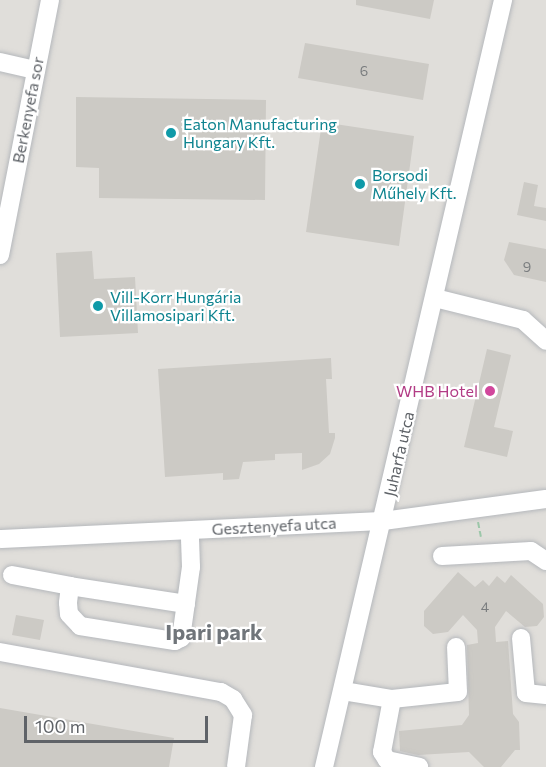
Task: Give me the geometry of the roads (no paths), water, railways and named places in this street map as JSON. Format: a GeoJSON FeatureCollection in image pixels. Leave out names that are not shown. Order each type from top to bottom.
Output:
{"type":"FeatureCollection","features":[{"type":"Feature","properties":{"kind":"street","name":"Berkenyefa sor"},"geometry":{"type":"LineString","coordinates":[[0,255],[50,0]]}},
{"type":"Feature","properties":{"kind":"street","name":"Juharfa utca"},"geometry":{"type":"LineString","coordinates":[[324,767],[503,0]]}},
{"type":"Feature","properties":{"kind":"street"},"geometry":{"type":"LineString","coordinates":[[0,62],[36,70]]}},
{"type":"Feature","properties":{"kind":"street"},"geometry":{"type":"LineString","coordinates":[[435,298],[523,320],[546,342]]}},
{"type":"Feature","properties":{"kind":"street","name":"Gesztenyefa utca"},"geometry":{"type":"LineString","coordinates":[[0,539],[383,521],[546,499]]}},
{"type":"Feature","properties":{"kind":"street"},"geometry":{"type":"LineString","coordinates":[[70,586],[69,614],[75,623],[165,639],[181,638],[191,567],[190,531]]}},
{"type":"Feature","properties":{"kind":"street"},"geometry":{"type":"LineString","coordinates":[[442,556],[531,551],[546,561]]}},
{"type":"Feature","properties":{"kind":"street"},"geometry":{"type":"LineString","coordinates":[[12,574],[70,586],[186,604]]}},
{"type":"Feature","properties":{"kind":"street"},"geometry":{"type":"LineString","coordinates":[[522,638],[526,693],[546,695]]}},
{"type":"Feature","properties":{"kind":"street"},"geometry":{"type":"LineString","coordinates":[[343,691],[392,699],[458,692],[456,647]]}},
{"type":"Feature","properties":{"kind":"street"},"geometry":{"type":"LineString","coordinates":[[0,652],[221,692],[233,699],[243,715],[236,767]]}},
{"type":"Feature","properties":{"kind":"street"},"geometry":{"type":"LineString","coordinates":[[392,699],[382,752],[387,760],[419,767]]}},
{"type":"Feature","properties":{"kind":"place","name":"Eaton Manufacturing Hungary Kft."},"geometry":{"type":"Point","coordinates":[171,133]}},
{"type":"Feature","properties":{"kind":"place","name":"Borsodi Műhely Kft."},"geometry":{"type":"Point","coordinates":[360,184]}},
{"type":"Feature","properties":{"kind":"place","name":"Vill-Korr Hungária Villamosipari Kft."},"geometry":{"type":"Point","coordinates":[98,306]}},
{"type":"Feature","properties":{"kind":"place","name":"WHB Hotel"},"geometry":{"type":"Point","coordinates":[490,391]}},
{"type":"Feature","properties":{"kind":"district","name":"Ipari park"},"geometry":{"type":"Point","coordinates":[214,632]}}]}
